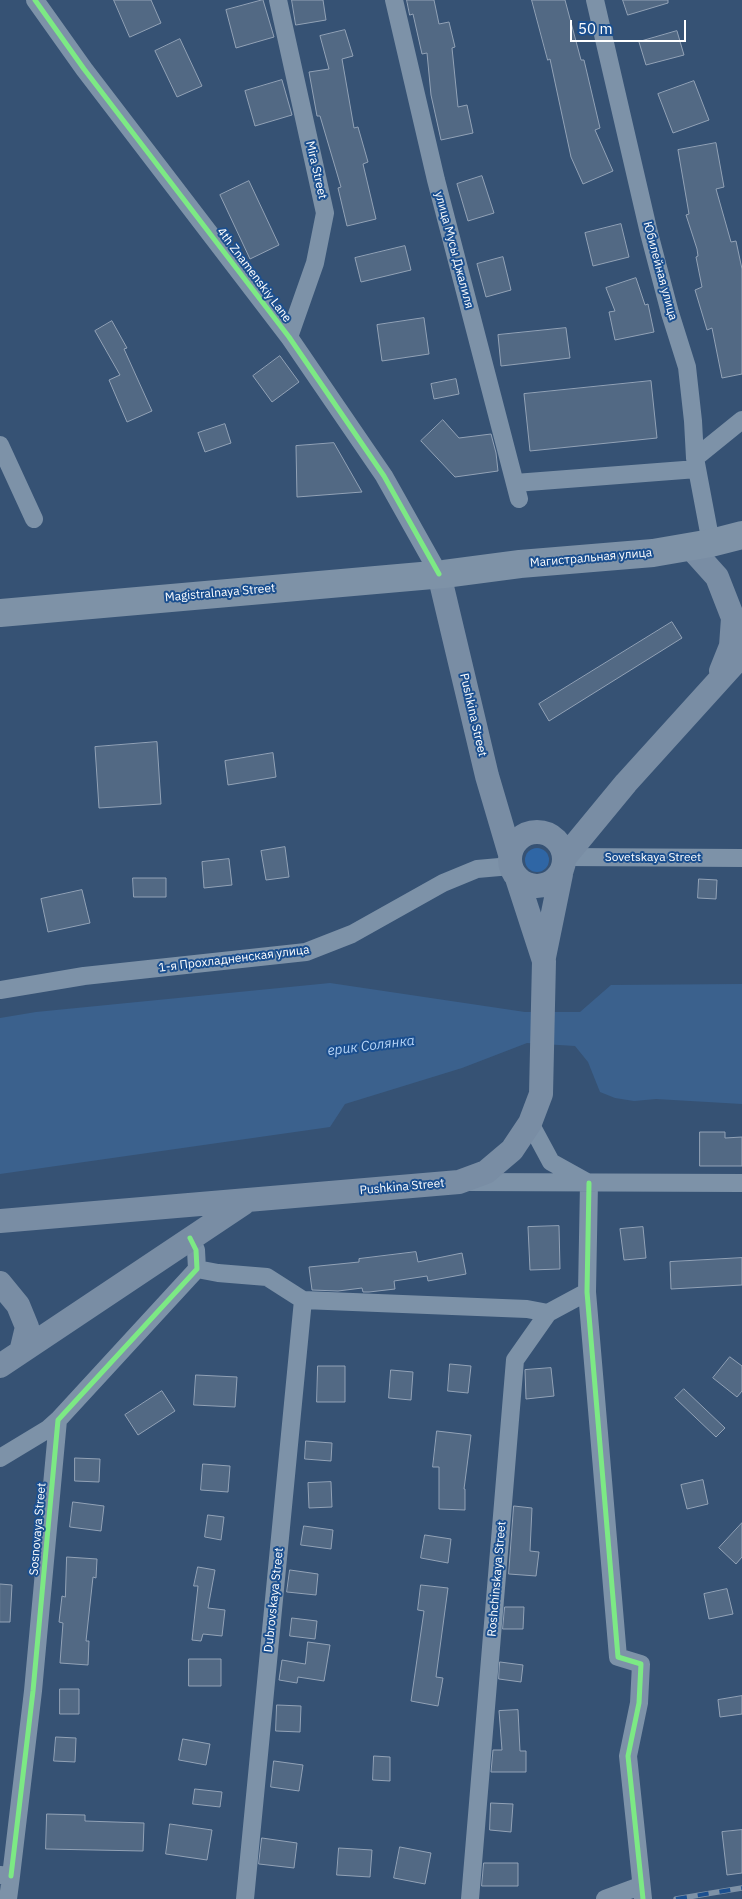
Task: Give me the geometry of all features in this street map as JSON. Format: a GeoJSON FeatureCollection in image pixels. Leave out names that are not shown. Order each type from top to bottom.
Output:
{"type":"FeatureCollection","features":[{"type":"Feature","properties":{"kind":"highway","name":"Магистральная улица"},"geometry":{"type":"LineString","coordinates":[[440,574],[520,564],[653,553],[701,545],[742,535]]}},
{"type":"Feature","properties":{"kind":"highway","name":"Magistralnaya Street"},"geometry":{"type":"LineString","coordinates":[[0,613],[440,574]]}},
{"type":"Feature","properties":{"kind":"main road"},"geometry":{"type":"LineString","coordinates":[[700,701],[723,669],[731,646],[733,618],[717,577],[701,545]]}},
{"type":"Feature","properties":{"kind":"main road","name":"Pushkina Street"},"geometry":{"type":"LineString","coordinates":[[0,1221],[459,1182],[486,1172],[512,1150],[530,1124],[541,1094],[544,961],[512,866],[487,776],[440,574]]}},
{"type":"Feature","properties":{"kind":"main road"},"geometry":{"type":"LineString","coordinates":[[544,961],[554,899],[563,865],[564,850],[555,838],[542,832],[535,832],[522,837],[512,848],[512,866],[531,886],[540,887],[548,885],[563,865],[626,783],[742,655]]}},
{"type":"Feature","properties":{"kind":"main road"},"geometry":{"type":"LineString","coordinates":[[0,1366],[246,1201]]}},
{"type":"Feature","properties":{"kind":"main road"},"geometry":{"type":"LineString","coordinates":[[0,1283],[18,1305],[27,1327],[21,1352]]}},
{"type":"Feature","properties":{"kind":"street","name":"4th Znamenskiy Lane"},"geometry":{"type":"LineString","coordinates":[[35,0],[84,69],[289,337],[384,476],[440,574]]}},
{"type":"Feature","properties":{"kind":"street","name":"Mira Street"},"geometry":{"type":"LineString","coordinates":[[278,0],[325,213],[315,263],[289,337]]}},
{"type":"Feature","properties":{"kind":"street","name":"улица Мусы Джалиля"},"geometry":{"type":"LineString","coordinates":[[394,0],[436,180],[517,491],[696,464]]}},
{"type":"Feature","properties":{"kind":"street","name":"Юбилейная улица"},"geometry":{"type":"LineString","coordinates":[[595,0],[649,233],[670,313],[687,367],[693,421],[701,545]]}},
{"type":"Feature","properties":{"kind":"street"},"geometry":{"type":"LineString","coordinates":[[696,464],[742,420]]}},
{"type":"Feature","properties":{"kind":"street"},"geometry":{"type":"LineString","coordinates":[[0,445],[34,519]]}},
{"type":"Feature","properties":{"kind":"street","name":"Sovetskaya Street"},"geometry":{"type":"LineString","coordinates":[[563,865],[742,858]]}},
{"type":"Feature","properties":{"kind":"street","name":"1-я Прохладненская улица"},"geometry":{"type":"LineString","coordinates":[[0,990],[84,976],[306,952],[352,934],[443,883],[480,868],[512,866]]}},
{"type":"Feature","properties":{"kind":"street"},"geometry":{"type":"LineString","coordinates":[[530,1124],[551,1162],[590,1184]]}},
{"type":"Feature","properties":{"kind":"street"},"geometry":{"type":"LineString","coordinates":[[459,1182],[590,1184],[742,1183]]}},
{"type":"Feature","properties":{"kind":"street"},"geometry":{"type":"LineString","coordinates":[[590,1184],[587,1292],[618,1657],[641,1664],[639,1702],[628,1756],[642,1893],[605,1899]]}},
{"type":"Feature","properties":{"kind":"street"},"geometry":{"type":"LineString","coordinates":[[0,1458],[48,1429],[58,1420],[197,1269],[196,1250],[190,1238]]}},
{"type":"Feature","properties":{"kind":"street"},"geometry":{"type":"LineString","coordinates":[[197,1269],[218,1273],[266,1277],[303,1300],[527,1309],[548,1313]]}},
{"type":"Feature","properties":{"kind":"street","name":"Roshchinskaya Street"},"geometry":{"type":"LineString","coordinates":[[470,1899],[515,1360],[548,1313],[587,1292]]}},
{"type":"Feature","properties":{"kind":"street","name":"Dubrovskaya Street"},"geometry":{"type":"LineString","coordinates":[[245,1899],[303,1300]]}},
{"type":"Feature","properties":{"kind":"street","name":"Sosnovaya Street"},"geometry":{"type":"LineString","coordinates":[[8,1899],[5,1876],[33,1691],[58,1420]]}},
{"type":"Feature","properties":{"kind":"shaded area"},"geometry":{"type":"Polygon","coordinates":[[[537,848],[546,851],[549,860],[546,869],[537,872],[528,869],[525,860],[528,851],[537,848]]]}},
{"type":"Feature","properties":{"kind":"water","name":"ерик Солянка"},"geometry":{"type":"Polygon","coordinates":[[[330,983],[525,1012],[580,1012],[611,985],[742,984],[742,1104],[656,1099],[634,1101],[615,1098],[600,1092],[588,1062],[575,1046],[527,1043],[462,1068],[345,1104],[330,1127],[0,1174],[0,1018],[36,1012],[330,983]]]}},
{"type":"Feature","properties":{"kind":"building"},"geometry":{"type":"Polygon","coordinates":[[[114,0],[151,0],[161,23],[130,37],[114,0]]]}},
{"type":"Feature","properties":{"kind":"building"},"geometry":{"type":"Polygon","coordinates":[[[263,0],[274,37],[236,48],[226,10],[263,0]]]}},
{"type":"Feature","properties":{"kind":"building"},"geometry":{"type":"Polygon","coordinates":[[[292,0],[323,0],[326,20],[296,25],[292,0]]]}},
{"type":"Feature","properties":{"kind":"building"},"geometry":{"type":"Polygon","coordinates":[[[407,0],[434,0],[439,24],[449,22],[455,47],[452,48],[458,107],[467,105],[473,133],[441,140],[431,95],[427,53],[422,54],[413,14],[410,15],[407,0]]]}},
{"type":"Feature","properties":{"kind":"building"},"geometry":{"type":"Polygon","coordinates":[[[532,0],[565,0],[581,60],[584,60],[600,128],[595,130],[613,171],[583,184],[571,157],[550,59],[548,60],[532,0]]]}},
{"type":"Feature","properties":{"kind":"building"},"geometry":{"type":"Polygon","coordinates":[[[623,0],[668,0],[668,3],[628,15],[623,0]]]}},
{"type":"Feature","properties":{"kind":"building"},"geometry":{"type":"Polygon","coordinates":[[[345,30],[353,56],[342,59],[354,128],[358,127],[368,162],[363,164],[376,219],[347,226],[338,188],[341,187],[320,116],[317,116],[309,72],[329,69],[320,36],[345,30]]]}},
{"type":"Feature","properties":{"kind":"building"},"geometry":{"type":"Polygon","coordinates":[[[677,31],[684,55],[646,65],[639,42],[677,31]]]}},
{"type":"Feature","properties":{"kind":"building"},"geometry":{"type":"Polygon","coordinates":[[[180,39],[202,86],[177,97],[155,51],[180,39]]]}},
{"type":"Feature","properties":{"kind":"building"},"geometry":{"type":"Polygon","coordinates":[[[282,80],[292,115],[255,126],[245,91],[282,80]]]}},
{"type":"Feature","properties":{"kind":"building"},"geometry":{"type":"Polygon","coordinates":[[[694,81],[709,120],[673,133],[658,94],[694,81]]]}},
{"type":"Feature","properties":{"kind":"building"},"geometry":{"type":"Polygon","coordinates":[[[716,143],[724,187],[716,189],[731,242],[736,241],[742,269],[742,374],[722,378],[712,328],[707,330],[695,290],[702,287],[696,257],[698,256],[697,249],[686,215],[689,214],[678,150],[716,143]]]}},
{"type":"Feature","properties":{"kind":"building"},"geometry":{"type":"Polygon","coordinates":[[[482,176],[494,213],[468,221],[457,184],[482,176]]]}},
{"type":"Feature","properties":{"kind":"building"},"geometry":{"type":"Polygon","coordinates":[[[249,181],[279,245],[250,259],[220,195],[249,181]]]}},
{"type":"Feature","properties":{"kind":"building"},"geometry":{"type":"Polygon","coordinates":[[[621,224],[629,257],[593,266],[585,233],[621,224]]]}},
{"type":"Feature","properties":{"kind":"building"},"geometry":{"type":"Polygon","coordinates":[[[405,246],[411,270],[361,282],[355,258],[405,246]]]}},
{"type":"Feature","properties":{"kind":"building"},"geometry":{"type":"Polygon","coordinates":[[[503,257],[511,290],[486,297],[477,264],[503,257]]]}},
{"type":"Feature","properties":{"kind":"building"},"geometry":{"type":"Polygon","coordinates":[[[636,278],[645,305],[648,304],[654,332],[615,340],[609,312],[615,311],[606,288],[636,278]]]}},
{"type":"Feature","properties":{"kind":"building"},"geometry":{"type":"Polygon","coordinates":[[[424,318],[429,354],[382,361],[377,325],[424,318]]]}},
{"type":"Feature","properties":{"kind":"building"},"geometry":{"type":"Polygon","coordinates":[[[112,321],[127,348],[124,349],[152,411],[127,422],[109,380],[120,375],[95,331],[112,321]]]}},
{"type":"Feature","properties":{"kind":"building"},"geometry":{"type":"Polygon","coordinates":[[[566,328],[570,358],[501,366],[498,335],[566,328]]]}},
{"type":"Feature","properties":{"kind":"building"},"geometry":{"type":"Polygon","coordinates":[[[280,356],[299,382],[272,402],[253,376],[280,356]]]}},
{"type":"Feature","properties":{"kind":"building"},"geometry":{"type":"Polygon","coordinates":[[[456,379],[459,394],[434,399],[431,384],[456,379]]]}},
{"type":"Feature","properties":{"kind":"building"},"geometry":{"type":"Polygon","coordinates":[[[651,381],[657,438],[530,451],[524,394],[651,381]]]}},
{"type":"Feature","properties":{"kind":"building"},"geometry":{"type":"Polygon","coordinates":[[[443,420],[459,438],[491,434],[498,471],[455,477],[421,441],[443,420]]]}},
{"type":"Feature","properties":{"kind":"building"},"geometry":{"type":"Polygon","coordinates":[[[225,424],[231,443],[205,452],[198,433],[225,424]]]}},
{"type":"Feature","properties":{"kind":"building"},"geometry":{"type":"Polygon","coordinates":[[[334,443],[362,492],[297,497],[296,446],[334,443]]]}},
{"type":"Feature","properties":{"kind":"building"},"geometry":{"type":"Polygon","coordinates":[[[672,622],[682,638],[549,721],[539,704],[672,622]]]}},
{"type":"Feature","properties":{"kind":"building"},"geometry":{"type":"Polygon","coordinates":[[[157,742],[161,804],[99,808],[95,747],[157,742]]]}},
{"type":"Feature","properties":{"kind":"building"},"geometry":{"type":"Polygon","coordinates":[[[273,753],[276,777],[228,785],[225,761],[273,753]]]}},
{"type":"Feature","properties":{"kind":"building"},"geometry":{"type":"Polygon","coordinates":[[[285,847],[289,877],[266,880],[261,851],[285,847]]]}},
{"type":"Feature","properties":{"kind":"building"},"geometry":{"type":"Polygon","coordinates":[[[229,859],[232,885],[204,888],[202,862],[229,859]]]}},
{"type":"Feature","properties":{"kind":"building"},"geometry":{"type":"Polygon","coordinates":[[[133,878],[166,878],[166,897],[134,897],[133,878]]]}},
{"type":"Feature","properties":{"kind":"building"},"geometry":{"type":"Polygon","coordinates":[[[699,879],[717,880],[716,899],[698,898],[699,879]]]}},
{"type":"Feature","properties":{"kind":"building"},"geometry":{"type":"Polygon","coordinates":[[[82,890],[90,923],[48,932],[41,899],[82,890]]]}},
{"type":"Feature","properties":{"kind":"building"},"geometry":{"type":"Polygon","coordinates":[[[700,1132],[725,1132],[725,1138],[742,1137],[742,1166],[700,1166],[700,1132]]]}},
{"type":"Feature","properties":{"kind":"building"},"geometry":{"type":"Polygon","coordinates":[[[559,1226],[560,1269],[530,1270],[528,1227],[559,1226]]]}},
{"type":"Feature","properties":{"kind":"building"},"geometry":{"type":"Polygon","coordinates":[[[643,1227],[646,1258],[624,1260],[620,1229],[643,1227]]]}},
{"type":"Feature","properties":{"kind":"building"},"geometry":{"type":"Polygon","coordinates":[[[416,1252],[418,1262],[462,1253],[466,1274],[428,1281],[427,1276],[394,1281],[395,1289],[369,1292],[363,1292],[362,1288],[338,1291],[312,1290],[309,1267],[359,1262],[359,1259],[416,1252]]]}},
{"type":"Feature","properties":{"kind":"building"},"geometry":{"type":"Polygon","coordinates":[[[742,1258],[742,1285],[671,1289],[670,1262],[742,1258]]]}},
{"type":"Feature","properties":{"kind":"building"},"geometry":{"type":"Polygon","coordinates":[[[730,1357],[742,1366],[742,1391],[737,1397],[713,1378],[730,1357]]]}},
{"type":"Feature","properties":{"kind":"building"},"geometry":{"type":"Polygon","coordinates":[[[450,1364],[471,1366],[468,1393],[448,1391],[450,1364]]]}},
{"type":"Feature","properties":{"kind":"building"},"geometry":{"type":"Polygon","coordinates":[[[318,1366],[345,1366],[345,1402],[317,1402],[318,1366]]]}},
{"type":"Feature","properties":{"kind":"building"},"geometry":{"type":"Polygon","coordinates":[[[551,1368],[554,1396],[526,1399],[525,1370],[551,1368]]]}},
{"type":"Feature","properties":{"kind":"building"},"geometry":{"type":"Polygon","coordinates":[[[391,1370],[413,1372],[411,1400],[389,1398],[391,1370]]]}},
{"type":"Feature","properties":{"kind":"building"},"geometry":{"type":"Polygon","coordinates":[[[196,1375],[237,1377],[235,1407],[194,1405],[196,1375]]]}},
{"type":"Feature","properties":{"kind":"building"},"geometry":{"type":"Polygon","coordinates":[[[684,1389],[725,1428],[716,1437],[675,1398],[684,1389]]]}},
{"type":"Feature","properties":{"kind":"building"},"geometry":{"type":"Polygon","coordinates":[[[162,1391],[175,1411],[138,1435],[125,1415],[162,1391]]]}},
{"type":"Feature","properties":{"kind":"building"},"geometry":{"type":"Polygon","coordinates":[[[437,1431],[471,1435],[464,1489],[465,1510],[439,1509],[439,1467],[433,1467],[437,1431]]]}},
{"type":"Feature","properties":{"kind":"building"},"geometry":{"type":"Polygon","coordinates":[[[306,1441],[332,1443],[331,1461],[305,1459],[306,1441]]]}},
{"type":"Feature","properties":{"kind":"building"},"geometry":{"type":"Polygon","coordinates":[[[75,1458],[100,1459],[99,1482],[75,1481],[75,1458]]]}},
{"type":"Feature","properties":{"kind":"building"},"geometry":{"type":"Polygon","coordinates":[[[203,1464],[230,1466],[228,1492],[201,1490],[203,1464]]]}},
{"type":"Feature","properties":{"kind":"building"},"geometry":{"type":"Polygon","coordinates":[[[703,1480],[708,1504],[687,1509],[681,1485],[703,1480]]]}},
{"type":"Feature","properties":{"kind":"building"},"geometry":{"type":"Polygon","coordinates":[[[331,1482],[332,1507],[309,1508],[308,1483],[331,1482]]]}},
{"type":"Feature","properties":{"kind":"building"},"geometry":{"type":"Polygon","coordinates":[[[73,1502],[104,1506],[101,1531],[70,1527],[73,1502]]]}},
{"type":"Feature","properties":{"kind":"building"},"geometry":{"type":"Polygon","coordinates":[[[514,1506],[532,1508],[530,1551],[539,1552],[536,1576],[509,1574],[514,1506]]]}},
{"type":"Feature","properties":{"kind":"building"},"geometry":{"type":"Polygon","coordinates":[[[208,1515],[224,1517],[221,1540],[205,1537],[208,1515]]]}},
{"type":"Feature","properties":{"kind":"building"},"geometry":{"type":"Polygon","coordinates":[[[742,1523],[742,1557],[736,1564],[719,1548],[742,1523]]]}},
{"type":"Feature","properties":{"kind":"building"},"geometry":{"type":"Polygon","coordinates":[[[304,1526],[333,1530],[331,1549],[301,1545],[304,1526]]]}},
{"type":"Feature","properties":{"kind":"building"},"geometry":{"type":"Polygon","coordinates":[[[425,1535],[451,1539],[448,1563],[421,1558],[425,1535]]]}},
{"type":"Feature","properties":{"kind":"building"},"geometry":{"type":"Polygon","coordinates":[[[67,1557],[97,1559],[96,1578],[93,1577],[86,1641],[89,1641],[88,1665],[60,1663],[63,1623],[59,1622],[62,1596],[65,1597],[67,1557]]]}},
{"type":"Feature","properties":{"kind":"building"},"geometry":{"type":"Polygon","coordinates":[[[198,1567],[215,1570],[208,1608],[225,1610],[222,1636],[203,1634],[201,1641],[192,1640],[198,1586],[194,1586],[198,1567]]]}},
{"type":"Feature","properties":{"kind":"building"},"geometry":{"type":"Polygon","coordinates":[[[290,1570],[318,1574],[316,1595],[287,1592],[290,1570]]]}},
{"type":"Feature","properties":{"kind":"building"},"geometry":{"type":"Polygon","coordinates":[[[0,1584],[12,1585],[10,1622],[0,1622],[0,1584]]]}},
{"type":"Feature","properties":{"kind":"building"},"geometry":{"type":"Polygon","coordinates":[[[421,1585],[448,1588],[436,1677],[443,1678],[438,1706],[411,1701],[424,1611],[418,1610],[421,1585]]]}},
{"type":"Feature","properties":{"kind":"building"},"geometry":{"type":"Polygon","coordinates":[[[727,1589],[733,1614],[709,1619],[704,1594],[727,1589]]]}},
{"type":"Feature","properties":{"kind":"building"},"geometry":{"type":"Polygon","coordinates":[[[505,1607],[524,1607],[523,1629],[503,1629],[505,1607]]]}},
{"type":"Feature","properties":{"kind":"building"},"geometry":{"type":"Polygon","coordinates":[[[292,1618],[317,1621],[315,1639],[290,1636],[292,1618]]]}},
{"type":"Feature","properties":{"kind":"building"},"geometry":{"type":"Polygon","coordinates":[[[308,1642],[330,1645],[324,1681],[298,1677],[297,1683],[279,1680],[282,1660],[305,1664],[308,1642]]]}},
{"type":"Feature","properties":{"kind":"building"},"geometry":{"type":"Polygon","coordinates":[[[189,1659],[221,1659],[221,1686],[189,1686],[189,1659]]]}},
{"type":"Feature","properties":{"kind":"building"},"geometry":{"type":"Polygon","coordinates":[[[500,1662],[523,1665],[521,1682],[499,1679],[500,1662]]]}},
{"type":"Feature","properties":{"kind":"building"},"geometry":{"type":"Polygon","coordinates":[[[60,1689],[79,1689],[79,1714],[60,1714],[60,1689]]]}},
{"type":"Feature","properties":{"kind":"building"},"geometry":{"type":"Polygon","coordinates":[[[742,1696],[742,1714],[720,1717],[718,1700],[742,1696]]]}},
{"type":"Feature","properties":{"kind":"building"},"geometry":{"type":"Polygon","coordinates":[[[277,1705],[301,1706],[300,1732],[276,1731],[277,1705]]]}},
{"type":"Feature","properties":{"kind":"building"},"geometry":{"type":"Polygon","coordinates":[[[518,1710],[520,1751],[526,1751],[526,1772],[491,1772],[493,1750],[502,1750],[499,1711],[518,1710]]]}},
{"type":"Feature","properties":{"kind":"building"},"geometry":{"type":"Polygon","coordinates":[[[56,1737],[76,1738],[75,1762],[54,1761],[56,1737]]]}},
{"type":"Feature","properties":{"kind":"building"},"geometry":{"type":"Polygon","coordinates":[[[183,1739],[210,1744],[206,1765],[179,1760],[183,1739]]]}},
{"type":"Feature","properties":{"kind":"building"},"geometry":{"type":"Polygon","coordinates":[[[374,1756],[390,1757],[390,1781],[373,1780],[374,1756]]]}},
{"type":"Feature","properties":{"kind":"building"},"geometry":{"type":"Polygon","coordinates":[[[274,1761],[303,1765],[299,1791],[271,1787],[274,1761]]]}},
{"type":"Feature","properties":{"kind":"building"},"geometry":{"type":"Polygon","coordinates":[[[195,1789],[222,1792],[220,1807],[193,1804],[195,1789]]]}},
{"type":"Feature","properties":{"kind":"building"},"geometry":{"type":"Polygon","coordinates":[[[491,1803],[513,1804],[511,1832],[490,1830],[491,1803]]]}},
{"type":"Feature","properties":{"kind":"building"},"geometry":{"type":"Polygon","coordinates":[[[47,1814],[85,1815],[85,1821],[144,1823],[143,1851],[46,1849],[47,1814]]]}},
{"type":"Feature","properties":{"kind":"building"},"geometry":{"type":"Polygon","coordinates":[[[170,1824],[212,1830],[207,1860],[166,1854],[170,1824]]]}},
{"type":"Feature","properties":{"kind":"building"},"geometry":{"type":"Polygon","coordinates":[[[742,1830],[742,1873],[727,1875],[722,1832],[742,1830]]]}},
{"type":"Feature","properties":{"kind":"building"},"geometry":{"type":"Polygon","coordinates":[[[262,1838],[297,1843],[294,1868],[259,1864],[262,1838]]]}},
{"type":"Feature","properties":{"kind":"building"},"geometry":{"type":"Polygon","coordinates":[[[400,1847],[431,1853],[425,1884],[394,1878],[400,1847]]]}},
{"type":"Feature","properties":{"kind":"building"},"geometry":{"type":"Polygon","coordinates":[[[339,1848],[372,1850],[370,1877],[337,1875],[339,1848]]]}},
{"type":"Feature","properties":{"kind":"building"},"geometry":{"type":"Polygon","coordinates":[[[484,1863],[518,1863],[518,1886],[482,1886],[484,1863]]]}},
{"type":"Feature","properties":{"kind":"railway"},"geometry":{"type":"LineString","coordinates":[[676,1899],[742,1888]]}},
{"type":"Feature","properties":{"kind":"cycle path"},"geometry":{"type":"LineString","coordinates":[[35,0],[84,69],[289,337],[384,476],[439,574]]}},
{"type":"Feature","properties":{"kind":"cycle path"},"geometry":{"type":"LineString","coordinates":[[589,1183],[587,1292],[618,1657],[641,1664],[639,1703],[628,1756],[643,1899]]}},
{"type":"Feature","properties":{"kind":"cycle path"},"geometry":{"type":"LineString","coordinates":[[11,1876],[33,1691],[58,1420],[197,1269],[196,1250],[190,1238]]}}]}
